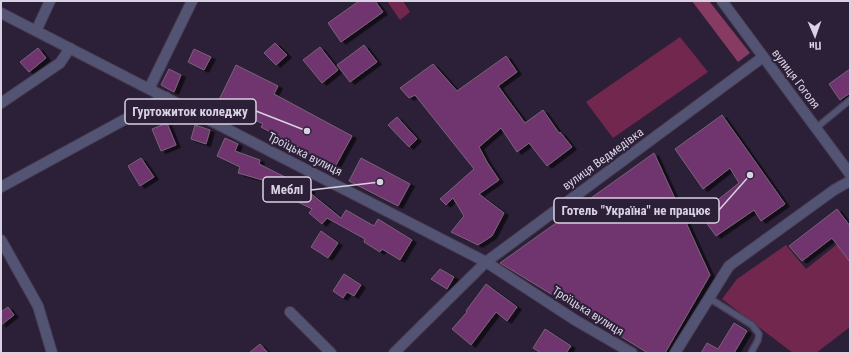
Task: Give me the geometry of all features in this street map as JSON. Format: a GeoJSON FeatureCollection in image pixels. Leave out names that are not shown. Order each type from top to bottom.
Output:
{"type":"FeatureCollection","features":[{"type":"Feature","properties":{"kind":"street"},"geometry":{"type":"LineString","coordinates":[[36,31],[50,1]]}},
{"type":"Feature","properties":{"kind":"street"},"geometry":{"type":"LineString","coordinates":[[149,89],[192,1]]}},
{"type":"Feature","properties":{"kind":"street","name":"вулиця Гоголя"},"geometry":{"type":"LineString","coordinates":[[722,1],[850,174]]}},
{"type":"Feature","properties":{"kind":"street","name":"Троїцька вулиця"},"geometry":{"type":"LineString","coordinates":[[1,12],[486,262],[575,320],[632,353]]}},
{"type":"Feature","properties":{"kind":"street"},"geometry":{"type":"LineString","coordinates":[[1,104],[60,63],[70,48]]}},
{"type":"Feature","properties":{"kind":"street","name":"вулиця Ведмедівка"},"geometry":{"type":"LineString","coordinates":[[394,353],[486,262],[763,57]]}},
{"type":"Feature","properties":{"kind":"street"},"geometry":{"type":"LineString","coordinates":[[1,187],[166,97]]}},
{"type":"Feature","properties":{"kind":"street"},"geometry":{"type":"LineString","coordinates":[[675,353],[729,266],[834,190],[850,181]]}},
{"type":"Feature","properties":{"kind":"street"},"geometry":{"type":"LineString","coordinates":[[1,240],[38,306],[52,353]]}},
{"type":"Feature","properties":{"kind":"street"},"geometry":{"type":"LineString","coordinates":[[290,312],[331,353]]}},
{"type":"Feature","properties":{"kind":"lane"},"geometry":{"type":"LineString","coordinates":[[816,128],[850,100]]}},
{"type":"Feature","properties":{"kind":"lane"},"geometry":{"type":"LineString","coordinates":[[709,298],[752,326],[759,334],[758,340],[751,353]]}},
{"type":"Feature","properties":{"kind":"shaded area"},"geometry":{"type":"Polygon","coordinates":[[[387,1],[403,1],[410,12],[400,20],[387,1]]]}},
{"type":"Feature","properties":{"kind":"shaded area"},"geometry":{"type":"Polygon","coordinates":[[[692,1],[709,1],[750,53],[738,62],[692,1]]]}},
{"type":"Feature","properties":{"kind":"shaded area"},"geometry":{"type":"Polygon","coordinates":[[[680,37],[708,72],[613,138],[586,102],[680,37]]]}},
{"type":"Feature","properties":{"kind":"shaded area"},"geometry":{"type":"Polygon","coordinates":[[[850,234],[850,327],[816,353],[793,353],[722,299],[737,279],[786,245],[806,269],[850,234]]]}},
{"type":"Feature","properties":{"kind":"building"},"geometry":{"type":"Polygon","coordinates":[[[359,1],[375,1],[383,12],[341,42],[328,23],[359,1]]]}},
{"type":"Feature","properties":{"kind":"building"},"geometry":{"type":"Polygon","coordinates":[[[275,43],[287,55],[276,65],[264,53],[275,43]]]}},
{"type":"Feature","properties":{"kind":"building"},"geometry":{"type":"Polygon","coordinates":[[[364,45],[377,62],[350,82],[337,65],[364,45]]]}},
{"type":"Feature","properties":{"kind":"building"},"geometry":{"type":"Polygon","coordinates":[[[320,47],[338,70],[322,83],[303,60],[320,47]]]}},
{"type":"Feature","properties":{"kind":"building"},"geometry":{"type":"Polygon","coordinates":[[[38,48],[46,58],[29,72],[20,62],[38,48]]]}},
{"type":"Feature","properties":{"kind":"building"},"geometry":{"type":"Polygon","coordinates":[[[194,49],[211,57],[204,70],[188,62],[194,49]]]}},
{"type":"Feature","properties":{"kind":"building"},"geometry":{"type":"Polygon","coordinates":[[[506,56],[517,72],[498,86],[525,123],[543,110],[559,133],[560,132],[572,147],[547,166],[529,143],[517,152],[501,128],[479,147],[499,180],[479,194],[504,213],[492,236],[478,245],[451,232],[464,216],[453,198],[446,205],[440,199],[474,169],[415,95],[409,98],[400,88],[433,64],[457,91],[506,56]]]}},
{"type":"Feature","properties":{"kind":"building"},"geometry":{"type":"Polygon","coordinates":[[[236,65],[278,86],[274,94],[352,136],[335,167],[261,127],[263,124],[218,102],[236,65]]]}},
{"type":"Feature","properties":{"kind":"building"},"geometry":{"type":"Polygon","coordinates":[[[169,69],[181,75],[174,92],[161,85],[169,69]]]}},
{"type":"Feature","properties":{"kind":"building"},"geometry":{"type":"Polygon","coordinates":[[[850,69],[850,93],[840,100],[829,84],[850,69]]]}},
{"type":"Feature","properties":{"kind":"building"},"geometry":{"type":"Polygon","coordinates":[[[722,115],[785,204],[761,221],[754,210],[716,236],[700,214],[739,183],[730,168],[703,189],[675,149],[722,115]]]}},
{"type":"Feature","properties":{"kind":"building"},"geometry":{"type":"Polygon","coordinates":[[[397,117],[417,139],[409,147],[388,125],[397,117]]]}},
{"type":"Feature","properties":{"kind":"building"},"geometry":{"type":"Polygon","coordinates":[[[167,123],[176,145],[161,151],[152,129],[167,123]]]}},
{"type":"Feature","properties":{"kind":"building"},"geometry":{"type":"Polygon","coordinates":[[[195,125],[210,130],[206,144],[191,139],[195,125]]]}},
{"type":"Feature","properties":{"kind":"building"},"geometry":{"type":"Polygon","coordinates":[[[225,138],[238,144],[235,151],[260,160],[259,164],[311,190],[309,192],[341,218],[346,210],[374,226],[378,219],[412,240],[400,260],[382,249],[380,252],[364,242],[365,239],[327,218],[322,224],[309,213],[312,209],[264,185],[266,181],[238,173],[240,167],[217,156],[225,138]]]}},
{"type":"Feature","properties":{"kind":"building"},"geometry":{"type":"Polygon","coordinates":[[[654,153],[710,275],[665,353],[648,353],[500,263],[654,153]]]}},
{"type":"Feature","properties":{"kind":"building"},"geometry":{"type":"Polygon","coordinates":[[[141,158],[154,177],[140,186],[128,166],[141,158]]]}},
{"type":"Feature","properties":{"kind":"building"},"geometry":{"type":"Polygon","coordinates":[[[361,158],[410,184],[398,206],[349,181],[361,158]]]}},
{"type":"Feature","properties":{"kind":"building"},"geometry":{"type":"Polygon","coordinates":[[[837,209],[850,226],[850,262],[832,238],[802,261],[789,246],[837,209]]]}},
{"type":"Feature","properties":{"kind":"building"},"geometry":{"type":"Polygon","coordinates":[[[321,231],[338,243],[328,258],[311,247],[321,231]]]}},
{"type":"Feature","properties":{"kind":"building"},"geometry":{"type":"Polygon","coordinates":[[[440,269],[454,277],[447,289],[431,279],[440,269]]]}},
{"type":"Feature","properties":{"kind":"building"},"geometry":{"type":"Polygon","coordinates":[[[344,274],[361,285],[354,296],[347,292],[343,298],[333,291],[344,274]]]}},
{"type":"Feature","properties":{"kind":"building"},"geometry":{"type":"Polygon","coordinates":[[[486,284],[517,307],[507,321],[496,312],[471,345],[452,329],[467,312],[466,311],[486,284]]]}},
{"type":"Feature","properties":{"kind":"building"},"geometry":{"type":"Polygon","coordinates":[[[8,307],[14,315],[1,325],[1,312],[8,307]]]}},
{"type":"Feature","properties":{"kind":"building"},"geometry":{"type":"Polygon","coordinates":[[[734,323],[747,331],[734,353],[701,353],[707,343],[718,349],[734,323]]]}},
{"type":"Feature","properties":{"kind":"building"},"geometry":{"type":"Polygon","coordinates":[[[545,329],[571,346],[566,353],[541,353],[533,348],[545,329]]]}},
{"type":"Feature","properties":{"kind":"building"},"geometry":{"type":"Polygon","coordinates":[[[260,344],[268,353],[249,353],[260,344]]]}},
{"type":"Feature","properties":{"kind":"place","name":"Гуртожиток коледжу"},"geometry":{"type":"Point","coordinates":[307,131]}},
{"type":"Feature","properties":{"kind":"place","name":"Готель \"Україна\" не працює"},"geometry":{"type":"Point","coordinates":[750,175]}},
{"type":"Feature","properties":{"kind":"place","name":"Меблі"},"geometry":{"type":"Point","coordinates":[380,182]}}]}
